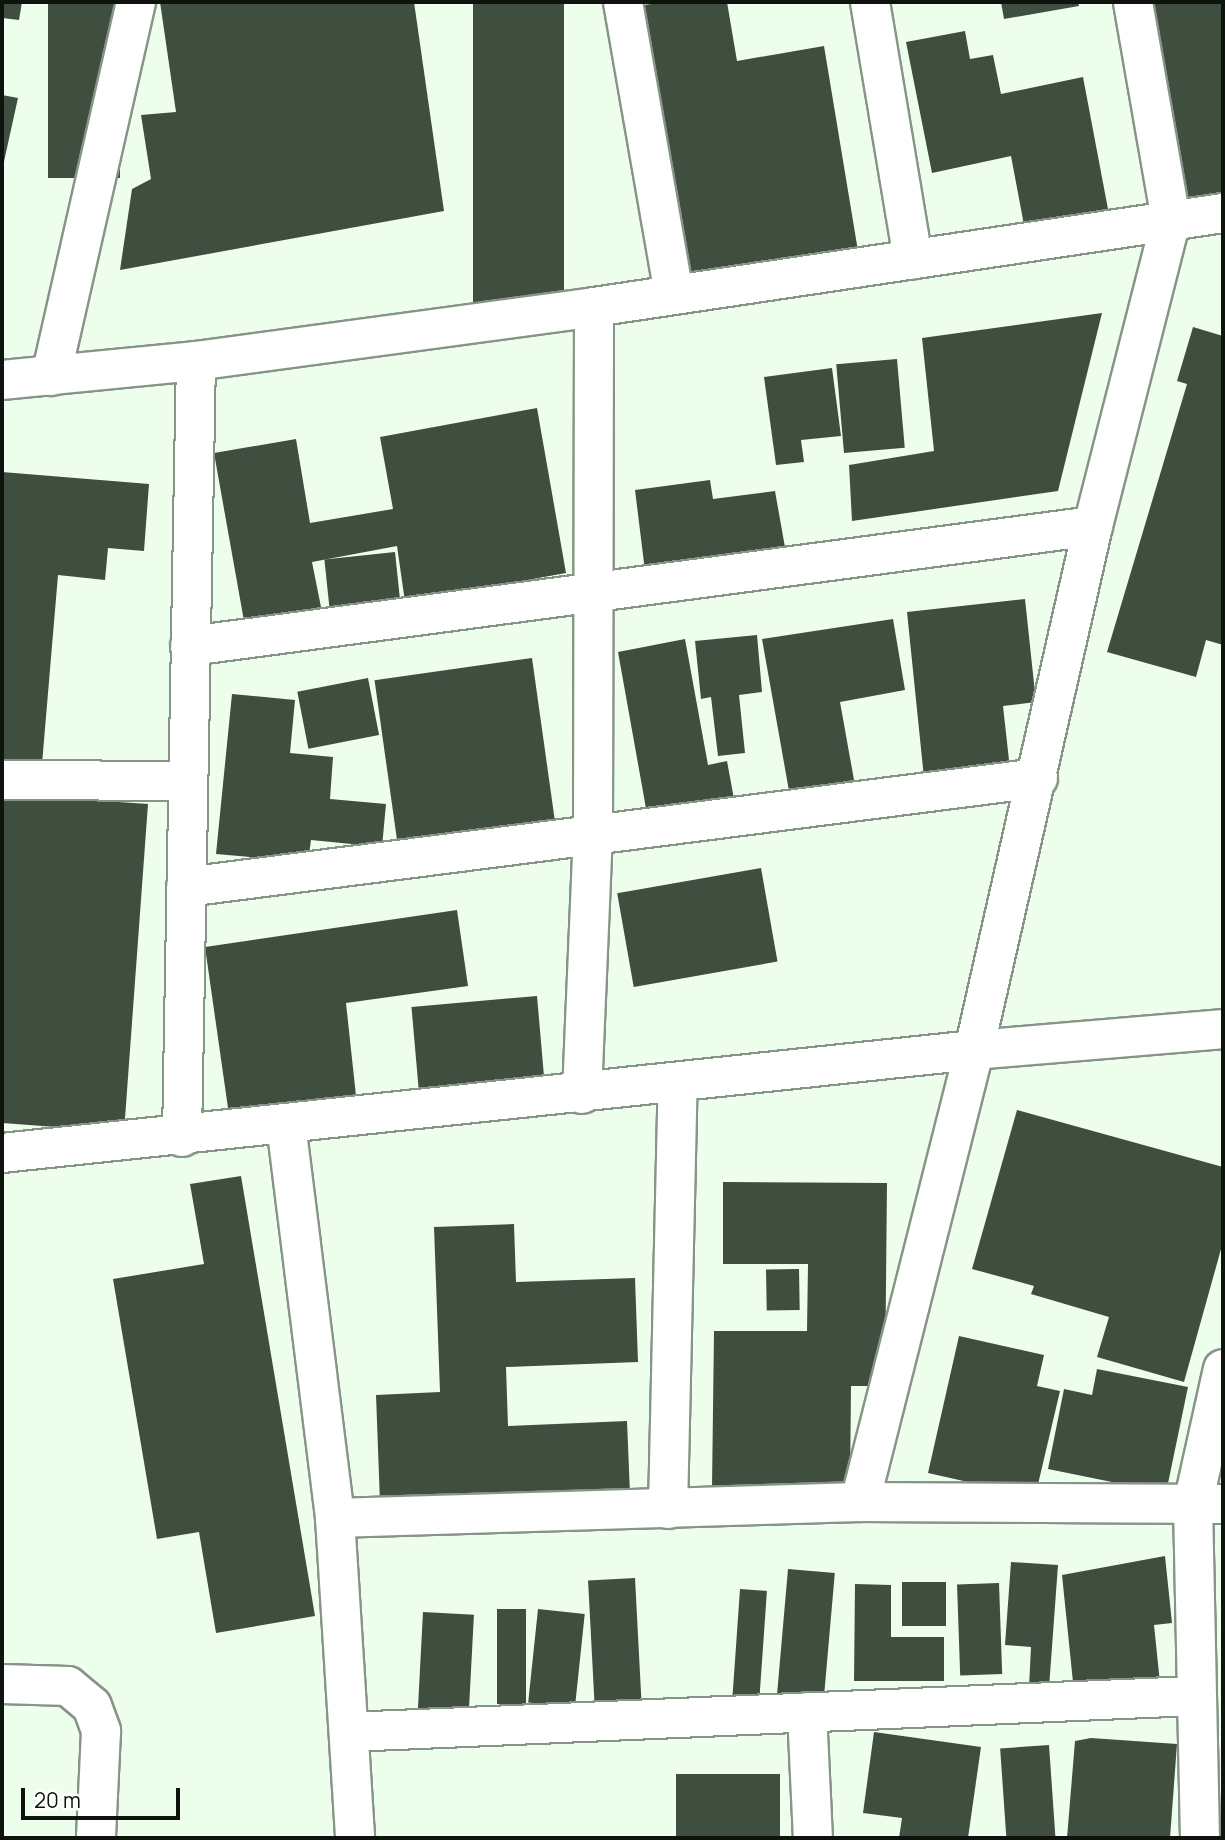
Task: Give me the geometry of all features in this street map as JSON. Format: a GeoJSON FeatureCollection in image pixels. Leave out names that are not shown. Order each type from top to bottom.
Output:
{"type":"FeatureCollection","features":[{"type":"Feature","properties":{"kind":"street"},"geometry":{"type":"LineString","coordinates":[[51,376],[136,2]]}},
{"type":"Feature","properties":{"kind":"street"},"geometry":{"type":"LineString","coordinates":[[623,2],[674,295]]}},
{"type":"Feature","properties":{"kind":"street"},"geometry":{"type":"LineString","coordinates":[[870,2],[913,259]]}},
{"type":"Feature","properties":{"kind":"street"},"geometry":{"type":"LineString","coordinates":[[860,1502],[974,1050],[1038,778],[1093,526],[1171,220],[1133,2]]}},
{"type":"Feature","properties":{"kind":"street"},"geometry":{"type":"LineString","coordinates":[[2,380],[196,361],[594,307],[1223,214]]}},
{"type":"Feature","properties":{"kind":"street"},"geometry":{"type":"LineString","coordinates":[[582,1094],[593,836],[596,592],[594,307]]}},
{"type":"Feature","properties":{"kind":"street"},"geometry":{"type":"LineString","coordinates":[[183,1137],[185,780],[196,361]]}},
{"type":"Feature","properties":{"kind":"street"},"geometry":{"type":"LineString","coordinates":[[190,646],[1093,526]]}},
{"type":"Feature","properties":{"kind":"street"},"geometry":{"type":"LineString","coordinates":[[186,887],[1038,778]]}},
{"type":"Feature","properties":{"kind":"street"},"geometry":{"type":"LineString","coordinates":[[2,780],[185,780]]}},
{"type":"Feature","properties":{"kind":"street"},"geometry":{"type":"LineString","coordinates":[[2,1153],[183,1137],[974,1050],[1223,1029]]}},
{"type":"Feature","properties":{"kind":"street"},"geometry":{"type":"LineString","coordinates":[[668,1509],[678,1083]]}},
{"type":"Feature","properties":{"kind":"street"},"geometry":{"type":"LineString","coordinates":[[286,1124],[335,1518],[355,1838]]}},
{"type":"Feature","properties":{"kind":"street"},"geometry":{"type":"LineString","coordinates":[[1200,1838],[1195,1696],[1208,1504],[1223,1369]]}},
{"type":"Feature","properties":{"kind":"street"},"geometry":{"type":"LineString","coordinates":[[335,1518],[860,1502],[1208,1504]]}},
{"type":"Feature","properties":{"kind":"street"},"geometry":{"type":"LineString","coordinates":[[2,1684],[68,1686],[92,1706],[101,1731],[96,1838]]}},
{"type":"Feature","properties":{"kind":"street"},"geometry":{"type":"LineString","coordinates":[[349,1731],[1195,1696]]}},
{"type":"Feature","properties":{"kind":"street"},"geometry":{"type":"LineString","coordinates":[[807,1712],[813,1838]]}},
{"type":"Feature","properties":{"kind":"building"},"geometry":{"type":"Polygon","coordinates":[[[2,2],[22,2],[19,20],[2,18],[2,2]]]}},
{"type":"Feature","properties":{"kind":"building"},"geometry":{"type":"Polygon","coordinates":[[[48,2],[120,2],[120,178],[48,178],[48,2]]]}},
{"type":"Feature","properties":{"kind":"building"},"geometry":{"type":"Polygon","coordinates":[[[160,2],[414,2],[444,211],[120,270],[132,189],[151,179],[141,115],[176,112],[160,2]]]}},
{"type":"Feature","properties":{"kind":"building"},"geometry":{"type":"Polygon","coordinates":[[[473,2],[564,2],[564,319],[473,319],[473,2]]]}},
{"type":"Feature","properties":{"kind":"building"},"geometry":{"type":"Polygon","coordinates":[[[665,2],[727,2],[737,61],[824,46],[860,263],[691,292],[644,5],[665,2]]]}},
{"type":"Feature","properties":{"kind":"building"},"geometry":{"type":"Polygon","coordinates":[[[1001,2],[1078,2],[1079,6],[1004,19],[1001,2]]]}},
{"type":"Feature","properties":{"kind":"building"},"geometry":{"type":"Polygon","coordinates":[[[1152,2],[1223,2],[1223,206],[1177,212],[1152,2]]]}},
{"type":"Feature","properties":{"kind":"building"},"geometry":{"type":"Polygon","coordinates":[[[965,31],[970,59],[993,55],[1001,94],[1083,77],[1111,225],[1027,241],[1011,156],[932,173],[906,42],[965,31]]]}},
{"type":"Feature","properties":{"kind":"building"},"geometry":{"type":"Polygon","coordinates":[[[2,95],[18,98],[3,166],[2,166],[2,95]]]}},
{"type":"Feature","properties":{"kind":"building"},"geometry":{"type":"Polygon","coordinates":[[[1102,313],[1058,491],[852,521],[849,465],[934,451],[922,338],[1102,313]]]}},
{"type":"Feature","properties":{"kind":"building"},"geometry":{"type":"Polygon","coordinates":[[[1193,327],[1223,336],[1223,645],[1206,640],[1196,677],[1107,652],[1187,384],[1177,381],[1193,327]]]}},
{"type":"Feature","properties":{"kind":"building"},"geometry":{"type":"Polygon","coordinates":[[[897,359],[905,448],[844,453],[836,364],[897,359]]]}},
{"type":"Feature","properties":{"kind":"building"},"geometry":{"type":"Polygon","coordinates":[[[832,368],[841,436],[801,440],[804,462],[776,465],[764,377],[832,368]]]}},
{"type":"Feature","properties":{"kind":"building"},"geometry":{"type":"Polygon","coordinates":[[[537,408],[566,573],[405,602],[397,546],[312,562],[321,607],[244,621],[214,453],[296,439],[310,523],[393,509],[380,437],[537,408]]]}},
{"type":"Feature","properties":{"kind":"building"},"geometry":{"type":"Polygon","coordinates":[[[2,472],[149,484],[144,551],[108,548],[105,580],[58,575],[41,776],[2,772],[2,472]]]}},
{"type":"Feature","properties":{"kind":"building"},"geometry":{"type":"Polygon","coordinates":[[[710,480],[713,499],[775,491],[786,553],[645,571],[635,490],[710,480]]]}},
{"type":"Feature","properties":{"kind":"building"},"geometry":{"type":"Polygon","coordinates":[[[395,552],[400,600],[329,607],[324,559],[395,552]]]}},
{"type":"Feature","properties":{"kind":"building"},"geometry":{"type":"Polygon","coordinates":[[[1025,599],[1036,702],[1003,706],[1010,769],[924,778],[907,612],[1025,599]]]}},
{"type":"Feature","properties":{"kind":"building"},"geometry":{"type":"Polygon","coordinates":[[[893,619],[905,690],[840,702],[854,780],[789,791],[762,639],[893,619]]]}},
{"type":"Feature","properties":{"kind":"building"},"geometry":{"type":"Polygon","coordinates":[[[757,635],[762,692],[739,695],[745,753],[718,756],[711,697],[701,699],[695,641],[757,635]]]}},
{"type":"Feature","properties":{"kind":"building"},"geometry":{"type":"Polygon","coordinates":[[[685,639],[708,765],[727,761],[734,799],[647,814],[618,652],[685,639]]]}},
{"type":"Feature","properties":{"kind":"building"},"geometry":{"type":"Polygon","coordinates":[[[532,658],[555,822],[398,845],[375,680],[532,658]]]}},
{"type":"Feature","properties":{"kind":"building"},"geometry":{"type":"Polygon","coordinates":[[[368,678],[379,735],[308,749],[297,692],[368,678]]]}},
{"type":"Feature","properties":{"kind":"building"},"geometry":{"type":"Polygon","coordinates":[[[232,694],[295,700],[290,753],[333,757],[330,799],[386,804],[382,847],[311,840],[308,862],[216,854],[232,694]]]}},
{"type":"Feature","properties":{"kind":"building"},"geometry":{"type":"Polygon","coordinates":[[[2,794],[148,804],[124,1132],[2,1123],[2,794]]]}},
{"type":"Feature","properties":{"kind":"building"},"geometry":{"type":"Polygon","coordinates":[[[761,868],[777,962],[634,987],[617,893],[761,868]]]}},
{"type":"Feature","properties":{"kind":"building"},"geometry":{"type":"Polygon","coordinates":[[[457,910],[468,986],[346,1003],[357,1105],[230,1122],[205,947],[457,910]]]}},
{"type":"Feature","properties":{"kind":"building"},"geometry":{"type":"Polygon","coordinates":[[[537,996],[544,1082],[419,1093],[411,1007],[537,996]]]}},
{"type":"Feature","properties":{"kind":"building"},"geometry":{"type":"Polygon","coordinates":[[[1017,1110],[1223,1167],[1223,1242],[1184,1382],[1097,1357],[1109,1317],[1031,1294],[1034,1286],[972,1269],[1017,1110]]]}},
{"type":"Feature","properties":{"kind":"building"},"geometry":{"type":"Polygon","coordinates":[[[241,1176],[315,1616],[216,1633],[199,1532],[157,1539],[113,1279],[204,1264],[190,1184],[241,1176]]]}},
{"type":"Feature","properties":{"kind":"building"},"geometry":{"type":"Polygon","coordinates":[[[723,1182],[887,1183],[885,1386],[851,1386],[850,1488],[712,1487],[714,1331],[807,1331],[808,1264],[723,1264],[723,1182]]]}},
{"type":"Feature","properties":{"kind":"building"},"geometry":{"type":"Polygon","coordinates":[[[514,1224],[516,1282],[635,1278],[638,1362],[506,1367],[508,1426],[627,1421],[630,1494],[380,1503],[376,1395],[440,1392],[434,1227],[514,1224]]]}},
{"type":"Feature","properties":{"kind":"building"},"geometry":{"type":"Polygon","coordinates":[[[799,1269],[800,1310],[767,1311],[766,1270],[799,1269]]]}},
{"type":"Feature","properties":{"kind":"building"},"geometry":{"type":"Polygon","coordinates":[[[959,1336],[1044,1355],[1037,1386],[1060,1391],[1035,1497],[928,1473],[959,1336]]]}},
{"type":"Feature","properties":{"kind":"building"},"geometry":{"type":"Polygon","coordinates":[[[1097,1369],[1188,1387],[1166,1493],[1048,1469],[1064,1389],[1092,1395],[1097,1369]]]}},
{"type":"Feature","properties":{"kind":"building"},"geometry":{"type":"Polygon","coordinates":[[[1165,1556],[1172,1623],[1154,1625],[1160,1683],[1074,1692],[1062,1575],[1165,1556]]]}},
{"type":"Feature","properties":{"kind":"building"},"geometry":{"type":"Polygon","coordinates":[[[1011,1562],[1058,1565],[1049,1688],[1029,1687],[1031,1647],[1005,1645],[1011,1562]]]}},
{"type":"Feature","properties":{"kind":"building"},"geometry":{"type":"Polygon","coordinates":[[[788,1569],[835,1573],[823,1707],[776,1702],[788,1569]]]}},
{"type":"Feature","properties":{"kind":"building"},"geometry":{"type":"Polygon","coordinates":[[[635,1578],[641,1701],[595,1703],[588,1580],[635,1578]]]}},
{"type":"Feature","properties":{"kind":"building"},"geometry":{"type":"Polygon","coordinates":[[[902,1582],[946,1582],[946,1626],[902,1626],[902,1582]]]}},
{"type":"Feature","properties":{"kind":"building"},"geometry":{"type":"Polygon","coordinates":[[[999,1583],[1002,1674],[960,1675],[957,1584],[999,1583]]]}},
{"type":"Feature","properties":{"kind":"building"},"geometry":{"type":"Polygon","coordinates":[[[855,1584],[891,1585],[891,1637],[944,1637],[944,1681],[854,1681],[855,1584]]]}},
{"type":"Feature","properties":{"kind":"building"},"geometry":{"type":"Polygon","coordinates":[[[740,1589],[767,1591],[759,1698],[733,1696],[740,1589]]]}},
{"type":"Feature","properties":{"kind":"building"},"geometry":{"type":"Polygon","coordinates":[[[497,1609],[526,1609],[526,1704],[497,1704],[497,1609]]]}},
{"type":"Feature","properties":{"kind":"building"},"geometry":{"type":"Polygon","coordinates":[[[538,1609],[585,1614],[575,1707],[528,1702],[538,1609]]]}},
{"type":"Feature","properties":{"kind":"building"},"geometry":{"type":"Polygon","coordinates":[[[423,1612],[474,1615],[468,1722],[417,1719],[423,1612]]]}},
{"type":"Feature","properties":{"kind":"building"},"geometry":{"type":"Polygon","coordinates":[[[874,1732],[981,1747],[968,1838],[899,1838],[902,1818],[863,1813],[874,1732]]]}},
{"type":"Feature","properties":{"kind":"building"},"geometry":{"type":"Polygon","coordinates":[[[1091,1738],[1177,1744],[1170,1838],[1067,1838],[1075,1741],[1091,1738]]]}},
{"type":"Feature","properties":{"kind":"building"},"geometry":{"type":"Polygon","coordinates":[[[1049,1745],[1055,1838],[1006,1838],[1000,1748],[1049,1745]]]}},
{"type":"Feature","properties":{"kind":"building"},"geometry":{"type":"Polygon","coordinates":[[[676,1774],[780,1774],[780,1838],[676,1838],[676,1774]]]}}]}
